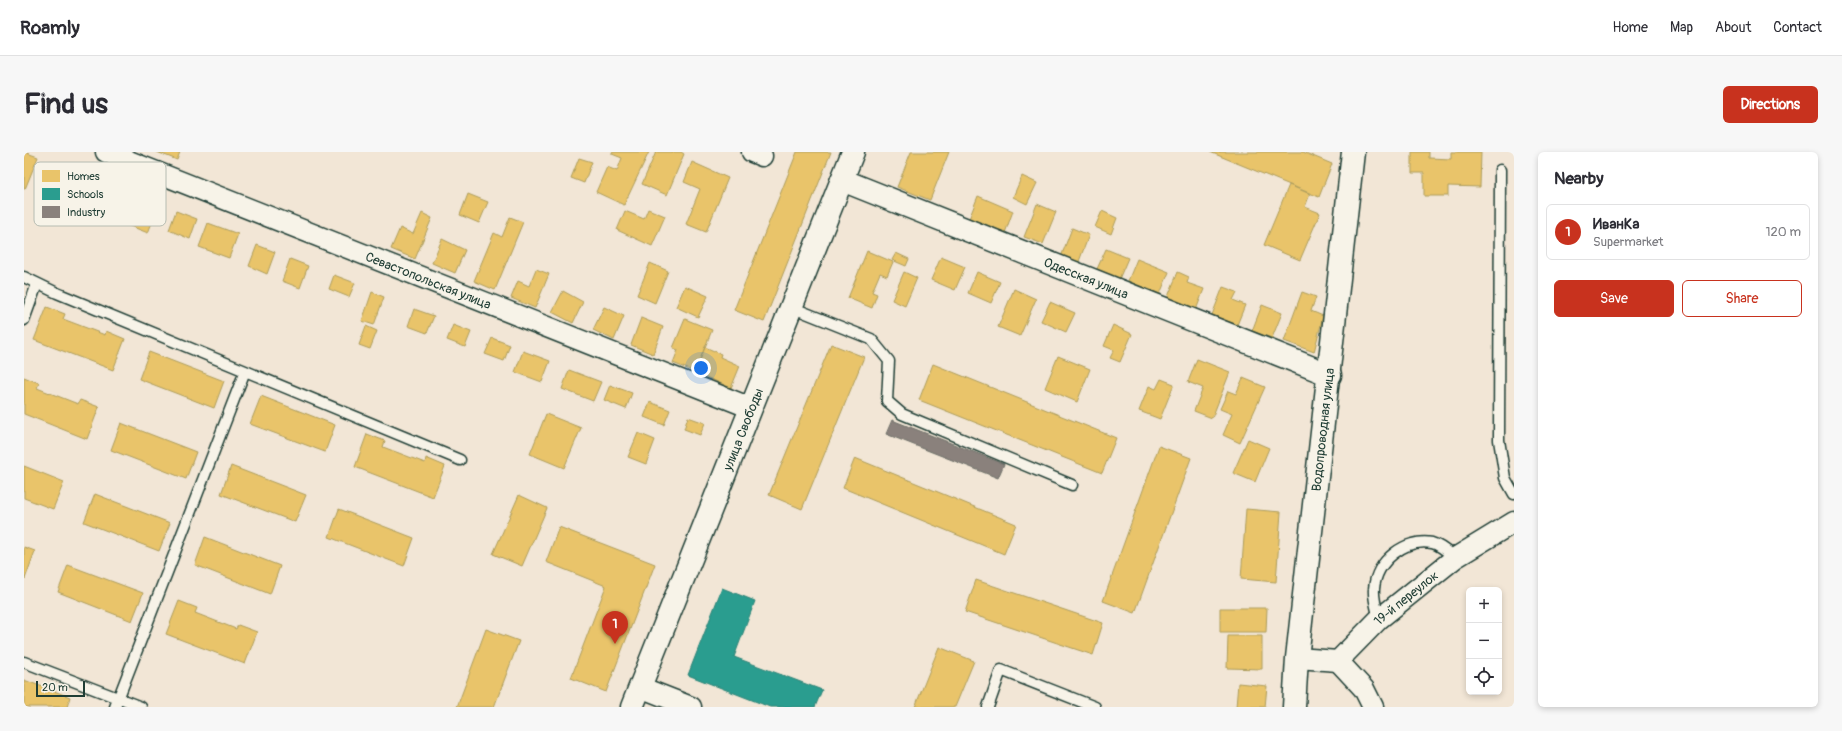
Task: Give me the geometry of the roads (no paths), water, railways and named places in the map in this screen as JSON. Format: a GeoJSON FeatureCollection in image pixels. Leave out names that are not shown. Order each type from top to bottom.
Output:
{"type":"FeatureCollection","features":[{"type":"Feature","properties":{"kind":"street","name":"Севастопольская улица"},"geometry":{"type":"LineString","coordinates":[[106,152],[131,162]]}},
{"type":"Feature","properties":{"kind":"street","name":"улица Свободы"},"geometry":{"type":"LineString","coordinates":[[632,707],[853,152]]}},
{"type":"Feature","properties":{"kind":"street","name":"Водопроводная улица"},"geometry":{"type":"LineString","coordinates":[[1294,707],[1297,658],[1330,374],[1353,152]]}},
{"type":"Feature","properties":{"kind":"street","name":"Севастопольская улица"},"geometry":{"type":"LineString","coordinates":[[166,176],[751,408]]}},
{"type":"Feature","properties":{"kind":"street","name":"Одесская улица"},"geometry":{"type":"LineString","coordinates":[[842,180],[1330,374]]}},
{"type":"Feature","properties":{"kind":"street","name":"19-й переулок"},"geometry":{"type":"LineString","coordinates":[[1338,661],[1379,619],[1456,558],[1514,522]]}},
{"type":"Feature","properties":{"kind":"street"},"geometry":{"type":"LineString","coordinates":[[1297,658],[1338,661],[1364,688],[1373,707]]}},
{"type":"Feature","properties":{"kind":"street"},"geometry":{"type":"LineString","coordinates":[[640,687],[691,707]]}},
{"type":"Feature","properties":{"kind":"lane"},"geometry":{"type":"LineString","coordinates":[[1500,170],[1499,440],[1505,478],[1514,494]]}},
{"type":"Feature","properties":{"kind":"lane"},"geometry":{"type":"LineString","coordinates":[[24,277],[57,293],[460,460]]}},
{"type":"Feature","properties":{"kind":"lane"},"geometry":{"type":"LineString","coordinates":[[24,320],[38,284]]}},
{"type":"Feature","properties":{"kind":"lane"},"geometry":{"type":"LineString","coordinates":[[791,307],[871,339],[889,361],[887,401],[902,414],[1072,485]]}},
{"type":"Feature","properties":{"kind":"lane"},"geometry":{"type":"LineString","coordinates":[[116,703],[245,371]]}},
{"type":"Feature","properties":{"kind":"lane"},"geometry":{"type":"LineString","coordinates":[[1379,619],[1374,589],[1381,568],[1396,551],[1415,542],[1434,543],[1456,558]]}},
{"type":"Feature","properties":{"kind":"lane"},"geometry":{"type":"LineString","coordinates":[[24,662],[116,703],[141,707]]}},
{"type":"Feature","properties":{"kind":"lane"},"geometry":{"type":"LineString","coordinates":[[988,707],[1001,670],[1095,707]]}},
{"type":"Feature","properties":{"kind":"place","name":"ИванКа"},"geometry":{"type":"Point","coordinates":[615,644]}}]}
